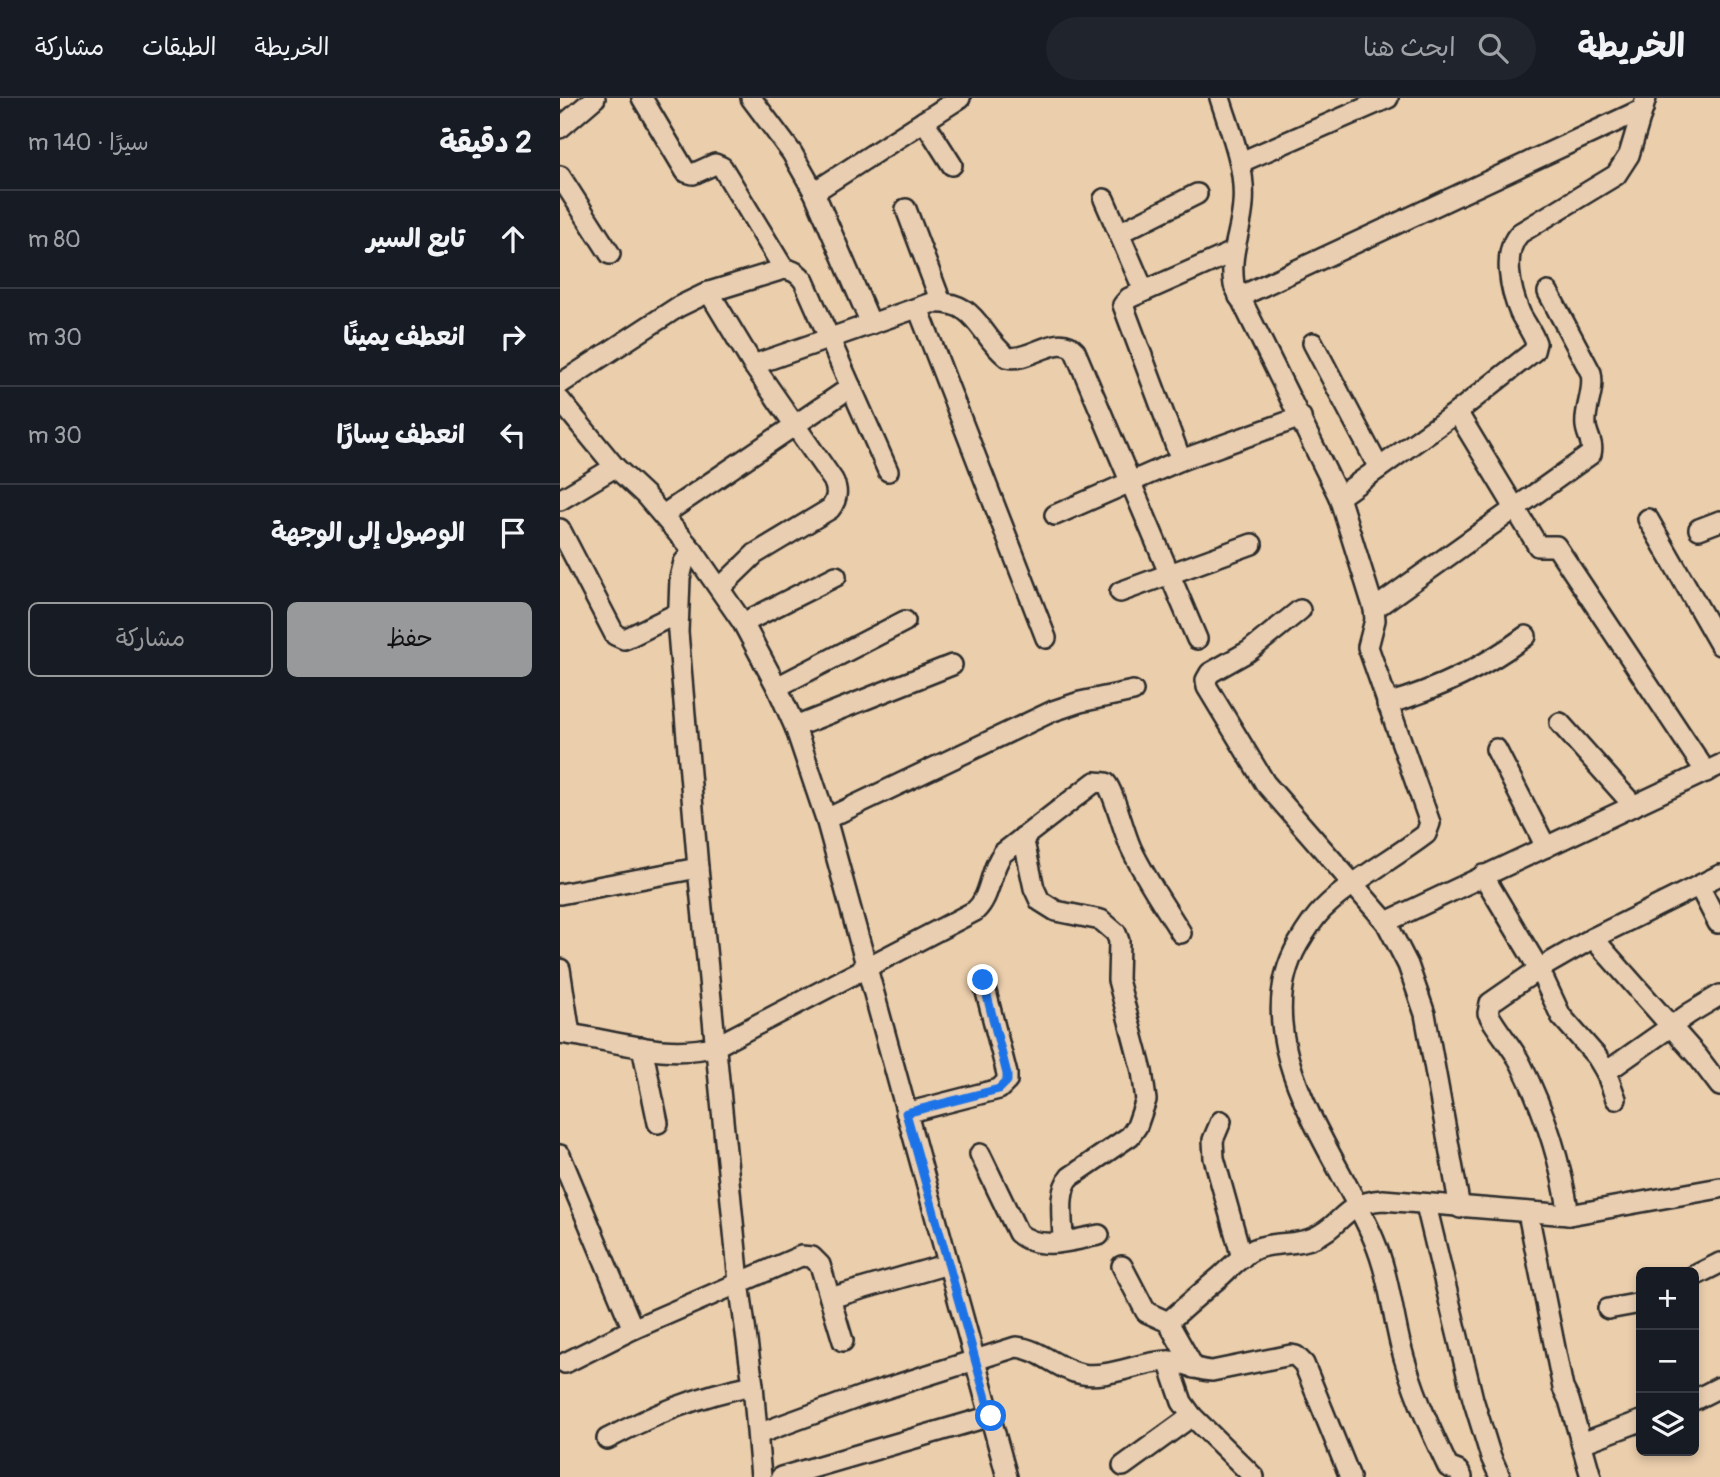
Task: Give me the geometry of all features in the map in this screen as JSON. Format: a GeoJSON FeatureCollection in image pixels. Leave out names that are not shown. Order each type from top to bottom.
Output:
{"type":"FeatureCollection","features":[{"type":"Feature","properties":{"kind":"street"},"geometry":{"type":"LineString","coordinates":[[560,128],[595,98]]}},
{"type":"Feature","properties":{"kind":"street"},"geometry":{"type":"LineString","coordinates":[[642,98],[686,172],[693,174],[715,164],[722,167],[784,269]]}},
{"type":"Feature","properties":{"kind":"street"},"geometry":{"type":"LineString","coordinates":[[751,98],[792,153],[814,192],[871,324]]}},
{"type":"Feature","properties":{"kind":"street"},"geometry":{"type":"LineString","coordinates":[[814,192],[960,98]]}},
{"type":"Feature","properties":{"kind":"street"},"geometry":{"type":"LineString","coordinates":[[1220,98],[1241,162],[1243,204],[1232,268],[1239,297],[1339,497],[1374,609],[1375,620],[1368,647],[1429,817],[1429,828],[1420,838],[1353,883],[1320,911],[1304,933],[1291,957],[1283,984],[1283,1034],[1296,1079],[1374,1240],[1384,1268],[1400,1343],[1422,1412],[1448,1467],[1458,1471],[1462,1477]]}},
{"type":"Feature","properties":{"kind":"street"},"geometry":{"type":"LineString","coordinates":[[1241,162],[1388,98]]}},
{"type":"Feature","properties":{"kind":"street"},"geometry":{"type":"LineString","coordinates":[[1239,297],[1645,104]]}},
{"type":"Feature","properties":{"kind":"street"},"geometry":{"type":"LineString","coordinates":[[1339,497],[1457,412],[1531,354],[1536,347],[1535,338],[1523,319],[1515,297],[1510,267],[1513,242],[1520,233],[1616,175],[1629,155],[1645,104]]}},
{"type":"Feature","properties":{"kind":"street"},"geometry":{"type":"LineString","coordinates":[[924,121],[952,165]]}},
{"type":"Feature","properties":{"kind":"street"},"geometry":{"type":"LineString","coordinates":[[560,176],[610,254]]}},
{"type":"Feature","properties":{"kind":"street"},"geometry":{"type":"LineString","coordinates":[[1119,233],[1196,194]]}},
{"type":"Feature","properties":{"kind":"street"},"geometry":{"type":"LineString","coordinates":[[1104,199],[1144,291]]}},
{"type":"Feature","properties":{"kind":"street"},"geometry":{"type":"LineString","coordinates":[[906,209],[941,303]]}},
{"type":"Feature","properties":{"kind":"street"},"geometry":{"type":"LineString","coordinates":[[1181,460],[1123,310],[1125,301],[1233,252]]}},
{"type":"Feature","properties":{"kind":"street"},"geometry":{"type":"LineString","coordinates":[[560,384],[678,307],[709,292],[784,269],[799,274],[804,281],[888,471]]}},
{"type":"Feature","properties":{"kind":"street"},"geometry":{"type":"LineString","coordinates":[[709,292],[753,365],[833,480],[837,491],[834,504],[826,513],[755,554],[720,588]]}},
{"type":"Feature","properties":{"kind":"street"},"geometry":{"type":"LineString","coordinates":[[1374,609],[1588,457],[1593,450],[1586,424],[1593,388],[1591,373],[1548,292]]}},
{"type":"Feature","properties":{"kind":"street"},"geometry":{"type":"LineString","coordinates":[[753,365],[918,308],[941,303],[957,304],[969,313],[1007,357],[1019,359],[1060,343],[1071,346],[1197,639]]}},
{"type":"Feature","properties":{"kind":"street"},"geometry":{"type":"LineString","coordinates":[[918,308],[1045,638]]}},
{"type":"Feature","properties":{"kind":"street"},"geometry":{"type":"LineString","coordinates":[[1313,343],[1380,468]]}},
{"type":"Feature","properties":{"kind":"street"},"geometry":{"type":"LineString","coordinates":[[663,515],[851,387]]}},
{"type":"Feature","properties":{"kind":"street"},"geometry":{"type":"LineString","coordinates":[[560,400],[615,467],[663,515],[720,588],[743,623],[795,727],[826,819],[1007,1477]]}},
{"type":"Feature","properties":{"kind":"street"},"geometry":{"type":"LineString","coordinates":[[1386,922],[1713,768],[1556,547],[1538,546],[1457,412]]}},
{"type":"Feature","properties":{"kind":"street"},"geometry":{"type":"LineString","coordinates":[[1055,515],[1181,460],[1301,417]]}},
{"type":"Feature","properties":{"kind":"street"},"geometry":{"type":"LineString","coordinates":[[560,500],[615,467]]}},
{"type":"Feature","properties":{"kind":"street"},"geometry":{"type":"LineString","coordinates":[[1648,519],[1720,645]]}},
{"type":"Feature","properties":{"kind":"street"},"geometry":{"type":"LineString","coordinates":[[1699,529],[1720,521]]}},
{"type":"Feature","properties":{"kind":"street"},"geometry":{"type":"LineString","coordinates":[[560,529],[615,635],[629,638],[678,613]]}},
{"type":"Feature","properties":{"kind":"street"},"geometry":{"type":"LineString","coordinates":[[1120,592],[1252,544]]}},
{"type":"Feature","properties":{"kind":"street"},"geometry":{"type":"LineString","coordinates":[[693,551],[684,562],[680,578],[678,613],[698,868],[761,1477]]}},
{"type":"Feature","properties":{"kind":"street"},"geometry":{"type":"LineString","coordinates":[[743,623],[836,576]]}},
{"type":"Feature","properties":{"kind":"street"},"geometry":{"type":"LineString","coordinates":[[1300,610],[1249,651],[1210,673],[1206,680],[1207,687],[1265,783],[1386,922],[1408,965],[1425,1014],[1460,1208]]}},
{"type":"Feature","properties":{"kind":"street"},"geometry":{"type":"LineString","coordinates":[[777,687],[905,621]]}},
{"type":"Feature","properties":{"kind":"street"},"geometry":{"type":"LineString","coordinates":[[1387,705],[1456,680],[1501,655],[1526,636]]}},
{"type":"Feature","properties":{"kind":"street"},"geometry":{"type":"LineString","coordinates":[[795,727],[952,665]]}},
{"type":"Feature","properties":{"kind":"street"},"geometry":{"type":"LineString","coordinates":[[826,819],[1053,711],[1080,702],[1133,691]]}},
{"type":"Feature","properties":{"kind":"street"},"geometry":{"type":"LineString","coordinates":[[1560,723],[1634,806]]}},
{"type":"Feature","properties":{"kind":"street"},"geometry":{"type":"LineString","coordinates":[[1496,749],[1546,847]]}},
{"type":"Feature","properties":{"kind":"street"},"geometry":{"type":"LineString","coordinates":[[560,969],[565,1034],[642,1047],[695,1051],[716,1046],[975,911],[985,900],[993,867],[998,860],[1023,837],[1095,782],[1106,783],[1110,787],[1125,833],[1141,867],[1181,933]]}},
{"type":"Feature","properties":{"kind":"street"},"geometry":{"type":"LineString","coordinates":[[1023,837],[1034,888],[1040,901],[1056,911],[1101,920],[1116,933],[1118,980],[1142,1071],[1146,1100],[1138,1126],[1129,1136],[1065,1183],[1063,1241]]}},
{"type":"Feature","properties":{"kind":"street"},"geometry":{"type":"LineString","coordinates":[[560,894],[698,868]]}},
{"type":"Feature","properties":{"kind":"street"},"geometry":{"type":"LineString","coordinates":[[1569,1215],[1555,1147],[1543,1112],[1518,1058],[1488,1013],[1490,1003],[1539,969],[1593,938],[1720,875]]}},
{"type":"Feature","properties":{"kind":"street"},"geometry":{"type":"LineString","coordinates":[[1483,876],[1539,969],[1561,1016],[1586,1042],[1606,1072],[1616,1099]]}},
{"type":"Feature","properties":{"kind":"street"},"geometry":{"type":"LineString","coordinates":[[1699,886],[1718,923]]}},
{"type":"Feature","properties":{"kind":"street"},"geometry":{"type":"LineString","coordinates":[[1593,938],[1720,1086]]}},
{"type":"Feature","properties":{"kind":"street"},"geometry":{"type":"LineString","coordinates":[[906,1113],[999,1089],[1007,1081],[983,980]]}},
{"type":"Feature","properties":{"kind":"street"},"geometry":{"type":"LineString","coordinates":[[1606,1072],[1720,995]]}},
{"type":"Feature","properties":{"kind":"street"},"geometry":{"type":"LineString","coordinates":[[642,1047],[658,1123]]}},
{"type":"Feature","properties":{"kind":"street"},"geometry":{"type":"LineString","coordinates":[[1221,1121],[1213,1140],[1214,1158],[1242,1258]]}},
{"type":"Feature","properties":{"kind":"street"},"geometry":{"type":"LineString","coordinates":[[980,1154],[1018,1233],[1024,1238],[1039,1243],[1099,1235]]}},
{"type":"Feature","properties":{"kind":"street"},"geometry":{"type":"LineString","coordinates":[[560,1156],[633,1329]]}},
{"type":"Feature","properties":{"kind":"street"},"geometry":{"type":"LineString","coordinates":[[1168,1322],[1242,1258],[1265,1245],[1313,1238],[1324,1233],[1357,1205],[1382,1200],[1569,1215],[1720,1188]]}},
{"type":"Feature","properties":{"kind":"street"},"geometry":{"type":"LineString","coordinates":[[1426,1205],[1473,1399],[1500,1477]]}},
{"type":"Feature","properties":{"kind":"street"},"geometry":{"type":"LineString","coordinates":[[1528,1213],[1563,1388],[1569,1400],[1591,1477]]}},
{"type":"Feature","properties":{"kind":"street"},"geometry":{"type":"LineString","coordinates":[[565,1363],[633,1329],[807,1255],[820,1265],[843,1341]]}},
{"type":"Feature","properties":{"kind":"street"},"geometry":{"type":"LineString","coordinates":[[1699,1274],[1720,1263]]}},
{"type":"Feature","properties":{"kind":"street"},"geometry":{"type":"LineString","coordinates":[[830,1298],[948,1264]]}},
{"type":"Feature","properties":{"kind":"street"},"geometry":{"type":"LineString","coordinates":[[1122,1266],[1146,1312],[1168,1322],[1194,1368]]}},
{"type":"Feature","properties":{"kind":"street"},"geometry":{"type":"LineString","coordinates":[[1608,1310],[1636,1304]]}},
{"type":"Feature","properties":{"kind":"street"},"geometry":{"type":"LineString","coordinates":[[758,1434],[1007,1348],[1027,1348],[1074,1372],[1090,1375],[1168,1361],[1212,1371],[1291,1355],[1304,1364],[1350,1477]]}},
{"type":"Feature","properties":{"kind":"street"},"geometry":{"type":"LineString","coordinates":[[1168,1361],[1182,1402],[1192,1416],[1254,1477]]}},
{"type":"Feature","properties":{"kind":"street"},"geometry":{"type":"LineString","coordinates":[[607,1439],[676,1406],[712,1393],[753,1385]]}},
{"type":"Feature","properties":{"kind":"street"},"geometry":{"type":"LineString","coordinates":[[1699,1398],[1720,1387]]}},
{"type":"Feature","properties":{"kind":"street"},"geometry":{"type":"LineString","coordinates":[[781,1477],[991,1416]]}},
{"type":"Feature","properties":{"kind":"street"},"geometry":{"type":"LineString","coordinates":[[1123,1466],[1192,1416]]}},
{"type":"Feature","properties":{"kind":"street"},"geometry":{"type":"LineString","coordinates":[[1582,1443],[1636,1423]]}},
{"type":"Feature","properties":{"kind":"route"},"geometry":{"type":"LineString","coordinates":[[983,980],[1007,1081],[999,1089],[906,1113],[991,1416]]}}]}
